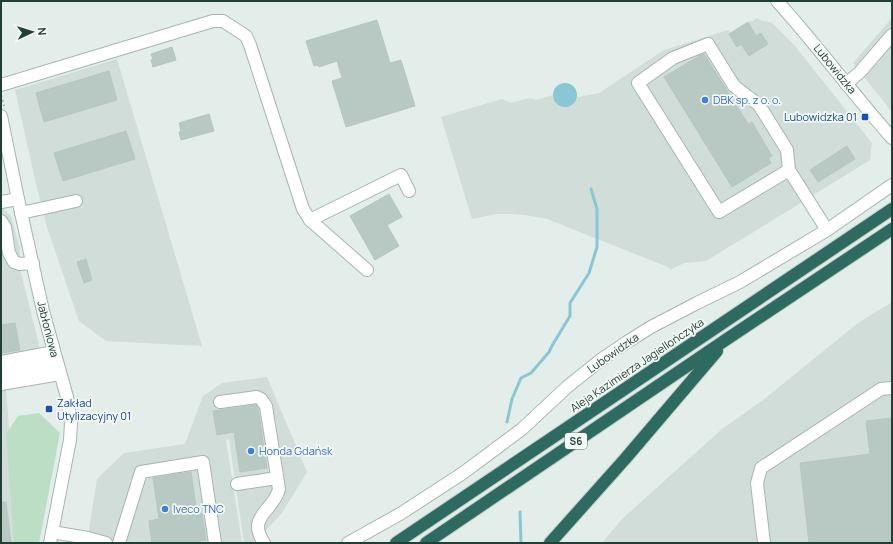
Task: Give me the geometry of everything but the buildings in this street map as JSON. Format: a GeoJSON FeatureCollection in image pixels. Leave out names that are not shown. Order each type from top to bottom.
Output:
{"type":"FeatureCollection","features":[{"type":"Feature","properties":{"kind":"highway","name":"Aleja Kazimierza Jagiellończyka"},"geometry":{"type":"LineString","coordinates":[[396,543],[892,209]]}},
{"type":"Feature","properties":{"kind":"highway","name":"S6"},"geometry":{"type":"LineString","coordinates":[[426,543],[892,229]]}},
{"type":"Feature","properties":{"kind":"highway"},"geometry":{"type":"LineString","coordinates":[[550,543],[625,459],[727,339]]}},
{"type":"Feature","properties":{"kind":"street","name":"Lubowidzka"},"geometry":{"type":"LineString","coordinates":[[777,1],[802,29],[869,113],[892,138]]}},
{"type":"Feature","properties":{"kind":"street"},"geometry":{"type":"LineString","coordinates":[[1,85],[213,21],[223,21],[246,36],[250,45],[303,209],[310,220],[367,270]]}},
{"type":"Feature","properties":{"kind":"street"},"geometry":{"type":"LineString","coordinates":[[846,84],[860,72],[891,39]]}},
{"type":"Feature","properties":{"kind":"street"},"geometry":{"type":"LineString","coordinates":[[789,170],[719,212],[638,83],[673,58],[708,44],[734,86],[759,105],[787,150],[789,170],[827,230]]}},
{"type":"Feature","properties":{"kind":"street","name":"Jabłoniowa"},"geometry":{"type":"LineString","coordinates":[[1,116],[43,311],[67,397],[71,423],[70,440],[51,538]]}},
{"type":"Feature","properties":{"kind":"street"},"geometry":{"type":"LineString","coordinates":[[310,220],[401,176],[409,191]]}},
{"type":"Feature","properties":{"kind":"street","name":"Lubowidzka"},"geometry":{"type":"LineString","coordinates":[[348,543],[400,514],[463,473],[522,429],[567,387],[602,359],[627,342],[697,303],[740,282],[827,230],[892,185]]}},
{"type":"Feature","properties":{"kind":"street"},"geometry":{"type":"LineString","coordinates":[[1,202],[18,199]]}},
{"type":"Feature","properties":{"kind":"street"},"geometry":{"type":"LineString","coordinates":[[22,213],[76,201]]}},
{"type":"Feature","properties":{"kind":"street"},"geometry":{"type":"LineString","coordinates":[[1,221],[5,227],[9,253],[14,262],[20,264],[33,263]]}},
{"type":"Feature","properties":{"kind":"street"},"geometry":{"type":"LineString","coordinates":[[1,362],[57,363]]}},
{"type":"Feature","properties":{"kind":"street"},"geometry":{"type":"LineString","coordinates":[[1,373],[57,363]]}},
{"type":"Feature","properties":{"kind":"street"},"geometry":{"type":"LineString","coordinates":[[1,384],[57,363]]}},
{"type":"Feature","properties":{"kind":"street"},"geometry":{"type":"LineString","coordinates":[[764,543],[757,483],[762,468],[881,389],[892,388]]}},
{"type":"Feature","properties":{"kind":"street"},"geometry":{"type":"LineString","coordinates":[[220,402],[257,397],[261,399],[266,406],[278,492],[259,521],[258,529],[264,543]]}},
{"type":"Feature","properties":{"kind":"street"},"geometry":{"type":"LineString","coordinates":[[119,543],[141,472],[203,462],[215,543]]}},
{"type":"Feature","properties":{"kind":"street"},"geometry":{"type":"LineString","coordinates":[[237,484],[277,478]]}},
{"type":"Feature","properties":{"kind":"street"},"geometry":{"type":"LineString","coordinates":[[51,538],[88,538],[106,543]]}},
{"type":"Feature","properties":{"kind":"shaded area"},"geometry":{"type":"Polygon","coordinates":[[[757,18],[762,21],[771,22],[795,46],[872,143],[870,160],[706,261],[684,263],[670,270],[668,267],[547,219],[525,215],[496,214],[472,219],[441,117],[502,99],[511,103],[530,98],[536,100],[553,95],[556,87],[564,83],[569,84],[576,90],[577,97],[599,93],[664,50],[728,30],[731,33],[757,18]]]}},
{"type":"Feature","properties":{"kind":"shaded area"},"geometry":{"type":"Polygon","coordinates":[[[892,18],[892,112],[853,63],[892,18]]]}},
{"type":"Feature","properties":{"kind":"shaded area"},"geometry":{"type":"Polygon","coordinates":[[[117,59],[202,346],[106,341],[79,321],[47,227],[15,90],[117,59]]]}},
{"type":"Feature","properties":{"kind":"shaded area"},"geometry":{"type":"Polygon","coordinates":[[[1,203],[2,207],[11,217],[20,249],[20,269],[40,349],[28,385],[6,389],[18,543],[1,543],[1,203]]]}},
{"type":"Feature","properties":{"kind":"shaded area"},"geometry":{"type":"Polygon","coordinates":[[[892,302],[892,543],[602,543],[622,519],[722,429],[763,400],[858,323],[892,302]]]}},
{"type":"Feature","properties":{"kind":"shaded area"},"geometry":{"type":"Polygon","coordinates":[[[267,377],[307,472],[282,513],[257,540],[252,543],[244,543],[229,439],[226,440],[242,543],[87,543],[97,479],[124,453],[185,444],[203,396],[222,383],[267,377]]]}},
{"type":"Feature","properties":{"kind":"green space"},"geometry":{"type":"Polygon","coordinates":[[[39,413],[60,433],[39,543],[14,543],[6,434],[18,416],[39,413]]]}},
{"type":"Feature","properties":{"kind":"water"},"geometry":{"type":"Polygon","coordinates":[[[565,83],[570,84],[576,90],[576,100],[570,106],[565,107],[560,106],[554,100],[553,95],[554,90],[560,84],[565,83]]]}},
{"type":"Feature","properties":{"kind":"waterway"},"geometry":{"type":"LineString","coordinates":[[507,422],[512,399],[521,378],[531,373],[549,352],[570,316],[570,303],[589,273],[597,247],[597,209],[591,189]]}},
{"type":"Feature","properties":{"kind":"waterway"},"geometry":{"type":"LineString","coordinates":[[520,512],[521,543]]}},
{"type":"Feature","properties":{"kind":"place","name":"DBK sp. z o. o."},"geometry":{"type":"Point","coordinates":[705,100]}},
{"type":"Feature","properties":{"kind":"place","name":"Lubowidzka 01"},"geometry":{"type":"Point","coordinates":[865,117]}},
{"type":"Feature","properties":{"kind":"place","name":"Zakład Utylizacyjny 01"},"geometry":{"type":"Point","coordinates":[49,409]}},
{"type":"Feature","properties":{"kind":"place","name":"Honda Gdańsk"},"geometry":{"type":"Point","coordinates":[251,451]}},
{"type":"Feature","properties":{"kind":"place","name":"Iveco TNC"},"geometry":{"type":"Point","coordinates":[165,509]}}]}
